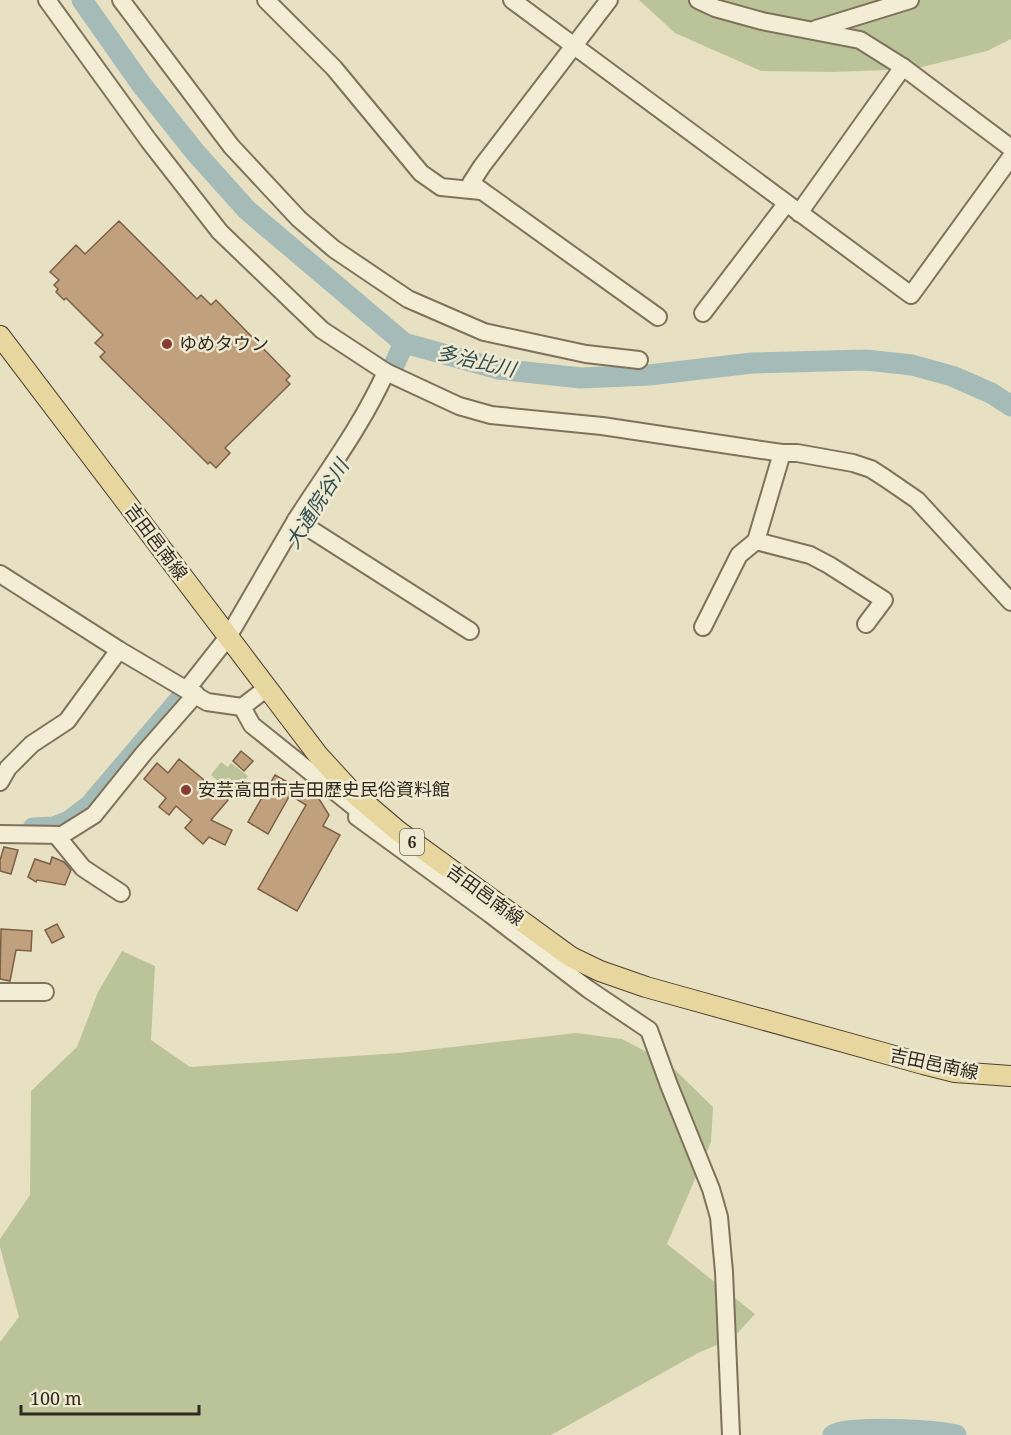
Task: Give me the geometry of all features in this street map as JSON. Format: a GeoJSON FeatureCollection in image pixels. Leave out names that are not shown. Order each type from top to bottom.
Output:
{"type":"FeatureCollection","features":[{"type":"Feature","properties":{"kind":"main road","name":"吉田邑南線"},"geometry":{"type":"LineString","coordinates":[[0,336],[318,755],[351,791],[398,831],[571,957],[600,971],[646,987],[923,1064],[955,1072],[1011,1076]]}},
{"type":"Feature","properties":{"kind":"street"},"geometry":{"type":"LineString","coordinates":[[47,0],[142,133],[220,232],[322,330],[386,372],[459,406],[491,415],[602,426],[782,453],[797,453],[853,463],[871,469],[917,500],[1011,602]]}},
{"type":"Feature","properties":{"kind":"street"},"geometry":{"type":"LineString","coordinates":[[121,0],[231,146],[299,219],[334,249],[408,299],[484,332],[586,354],[639,360]]}},
{"type":"Feature","properties":{"kind":"street"},"geometry":{"type":"LineString","coordinates":[[266,0],[334,69],[420,173],[441,187],[481,191]]}},
{"type":"Feature","properties":{"kind":"street"},"geometry":{"type":"LineString","coordinates":[[513,0],[911,295],[1011,157]]}},
{"type":"Feature","properties":{"kind":"street"},"geometry":{"type":"LineString","coordinates":[[609,0],[471,183],[658,317]]}},
{"type":"Feature","properties":{"kind":"street"},"geometry":{"type":"LineString","coordinates":[[698,0],[715,8],[762,21],[860,40],[903,67],[1011,148]]}},
{"type":"Feature","properties":{"kind":"street"},"geometry":{"type":"LineString","coordinates":[[812,31],[910,0]]}},
{"type":"Feature","properties":{"kind":"street"},"geometry":{"type":"LineString","coordinates":[[703,314],[793,208],[903,67]]}},
{"type":"Feature","properties":{"kind":"street"},"geometry":{"type":"LineString","coordinates":[[0,834],[62,835],[94,815],[191,692],[228,637],[296,520],[357,429],[386,372]]}},
{"type":"Feature","properties":{"kind":"street"},"geometry":{"type":"LineString","coordinates":[[704,627],[739,555],[756,541],[782,453]]}},
{"type":"Feature","properties":{"kind":"street"},"geometry":{"type":"LineString","coordinates":[[296,520],[470,631]]}},
{"type":"Feature","properties":{"kind":"street"},"geometry":{"type":"LineString","coordinates":[[756,541],[810,555],[884,600],[866,624]]}},
{"type":"Feature","properties":{"kind":"street"},"geometry":{"type":"LineString","coordinates":[[0,574],[119,650],[207,702],[242,707],[267,688]]}},
{"type":"Feature","properties":{"kind":"street"},"geometry":{"type":"LineString","coordinates":[[1,778],[32,744],[67,721],[119,650]]}},
{"type":"Feature","properties":{"kind":"street"},"geometry":{"type":"LineString","coordinates":[[242,707],[252,725],[358,810],[357,817],[588,989],[649,1030],[711,1189],[719,1217],[724,1272],[731,1435]]}},
{"type":"Feature","properties":{"kind":"street"},"geometry":{"type":"LineString","coordinates":[[56,836],[83,868],[121,893]]}},
{"type":"Feature","properties":{"kind":"street"},"geometry":{"type":"LineString","coordinates":[[0,992],[45,992]]}},
{"type":"Feature","properties":{"kind":"green space"},"geometry":{"type":"Polygon","coordinates":[[[639,0],[1011,0],[1011,39],[987,51],[914,69],[834,72],[761,71],[675,33],[639,0]]]}},
{"type":"Feature","properties":{"kind":"green space"},"geometry":{"type":"Polygon","coordinates":[[[221,762],[228,767],[231,763],[248,776],[234,794],[211,775],[221,762]]]}},
{"type":"Feature","properties":{"kind":"green space"},"geometry":{"type":"Polygon","coordinates":[[[122,951],[155,966],[151,1040],[190,1067],[399,1053],[576,1033],[622,1039],[668,1063],[713,1107],[711,1142],[667,1244],[755,1314],[733,1338],[698,1353],[551,1435],[0,1435],[0,1342],[19,1317],[0,1247],[0,1239],[30,1195],[31,1091],[77,1047],[98,992],[122,951]]]}},
{"type":"Feature","properties":{"kind":"building"},"geometry":{"type":"Polygon","coordinates":[[[119,221],[197,299],[201,295],[211,305],[216,300],[290,376],[286,380],[290,384],[225,448],[230,453],[216,468],[210,462],[208,464],[100,357],[105,352],[95,343],[103,335],[66,298],[64,300],[56,292],[58,289],[54,285],[59,280],[50,272],[76,245],[85,254],[119,221]]]}},
{"type":"Feature","properties":{"kind":"building"},"geometry":{"type":"Polygon","coordinates":[[[241,751],[253,761],[244,771],[233,761],[241,751]]]}},
{"type":"Feature","properties":{"kind":"building"},"geometry":{"type":"Polygon","coordinates":[[[179,759],[228,800],[211,820],[232,830],[225,845],[209,837],[203,844],[185,828],[192,820],[176,806],[169,815],[159,807],[166,798],[144,779],[157,763],[168,773],[179,759]]]}},
{"type":"Feature","properties":{"kind":"building"},"geometry":{"type":"Polygon","coordinates":[[[275,775],[303,791],[306,785],[313,789],[329,815],[323,826],[340,835],[297,911],[258,889],[306,805],[290,795],[268,834],[248,822],[275,775]]]}},
{"type":"Feature","properties":{"kind":"building"},"geometry":{"type":"Polygon","coordinates":[[[4,847],[18,850],[11,874],[0,871],[0,860],[4,847]]]}},
{"type":"Feature","properties":{"kind":"building"},"geometry":{"type":"Polygon","coordinates":[[[52,857],[64,862],[71,870],[65,885],[37,880],[36,882],[28,877],[35,859],[50,864],[52,857]]]}},
{"type":"Feature","properties":{"kind":"building"},"geometry":{"type":"Polygon","coordinates":[[[57,924],[64,937],[52,943],[45,930],[57,924]]]}},
{"type":"Feature","properties":{"kind":"building"},"geometry":{"type":"Polygon","coordinates":[[[1,929],[32,931],[31,951],[16,950],[10,981],[0,979],[1,929]]]}},
{"type":"Feature","properties":{"kind":"waterway","name":"多治比川"},"geometry":{"type":"LineString","coordinates":[[82,0],[141,84],[195,152],[247,210],[404,343],[498,369],[581,378],[649,375],[752,363],[866,360],[912,365],[952,376],[991,393],[1011,406]]}},
{"type":"Feature","properties":{"kind":"waterway","name":"大通院谷川"},"geometry":{"type":"LineString","coordinates":[[395,363],[404,343]]}},
{"type":"Feature","properties":{"kind":"waterway","name":"大通院谷川"},"geometry":{"type":"LineString","coordinates":[[33,828],[54,827],[69,821],[89,806],[180,699]]}},
{"type":"Feature","properties":{"kind":"waterway"},"geometry":{"type":"LineString","coordinates":[[833,1435],[874,1429],[913,1430],[956,1435]]}},
{"type":"Feature","properties":{"kind":"place","name":"ゆめタウン"},"geometry":{"type":"Point","coordinates":[167,344]}},
{"type":"Feature","properties":{"kind":"place","name":"安芸高田市吉田歴史民俗資料館"},"geometry":{"type":"Point","coordinates":[186,790]}}]}
